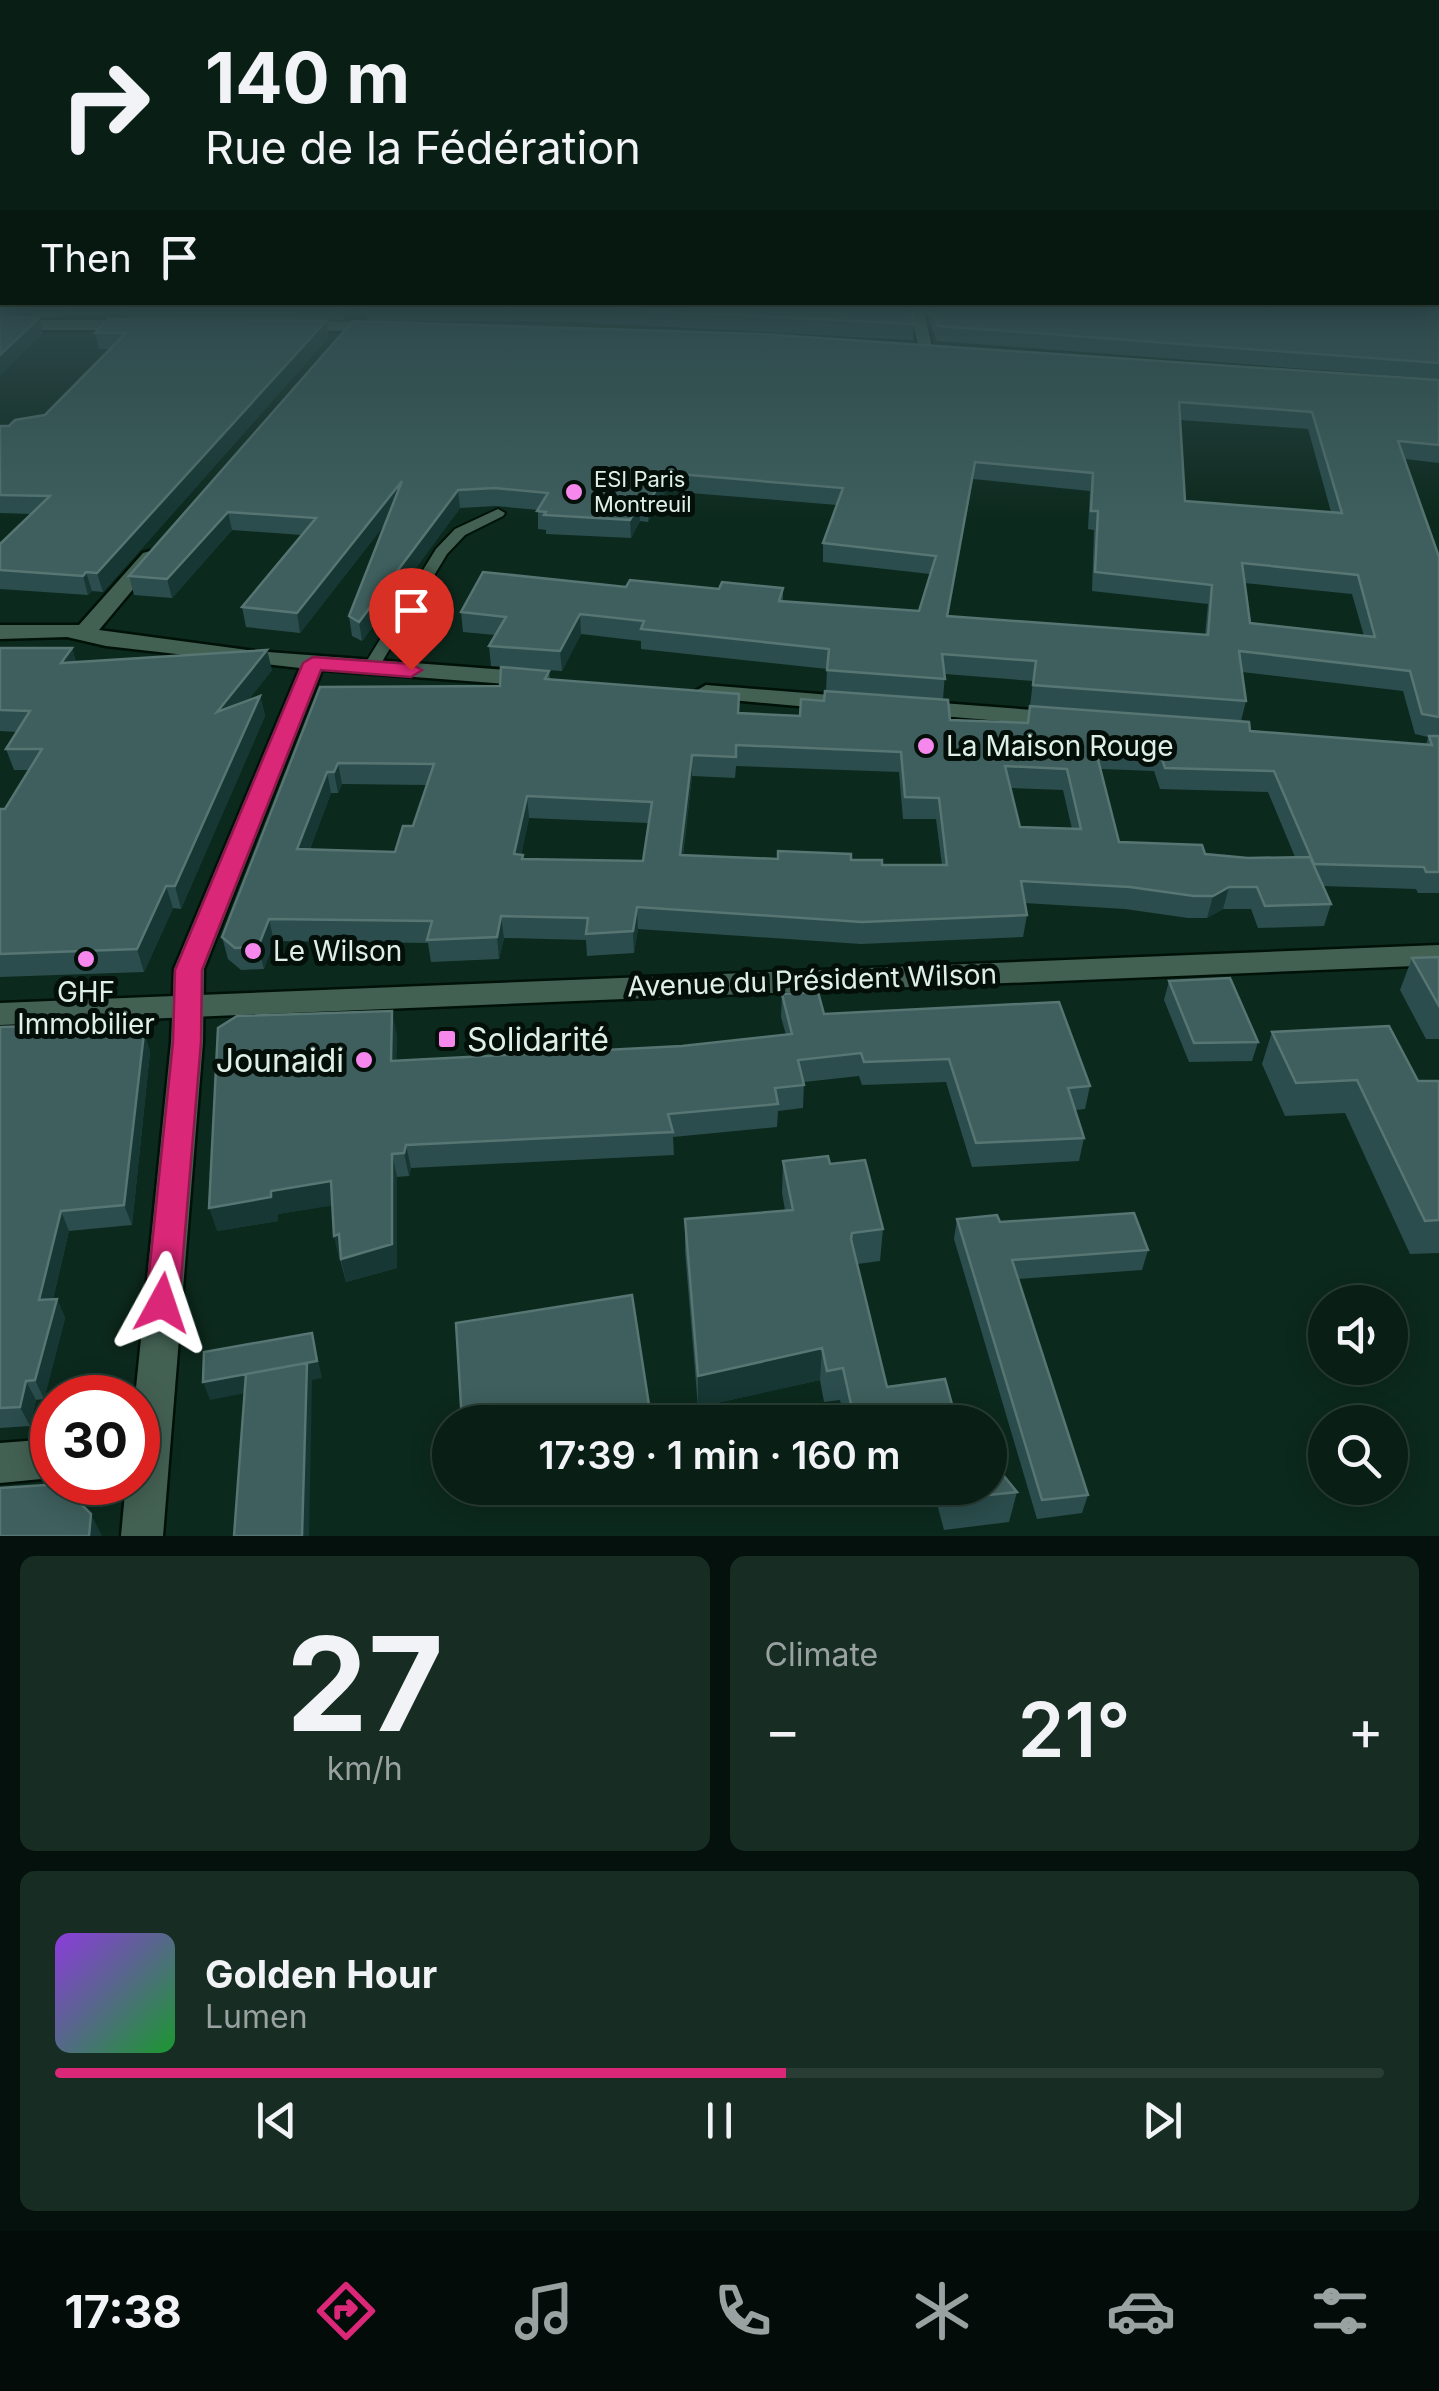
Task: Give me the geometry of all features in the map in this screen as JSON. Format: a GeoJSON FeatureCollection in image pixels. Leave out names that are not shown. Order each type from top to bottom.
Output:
{"type":"FeatureCollection","features":[{"type":"Feature","properties":{"kind":"street"},"geometry":{"type":"LineString","coordinates":[[86,631],[161,544]]}},
{"type":"Feature","properties":{"kind":"street"},"geometry":{"type":"LineString","coordinates":[[0,632],[86,631],[106,639],[313,663],[550,681]]}},
{"type":"Feature","properties":{"kind":"street"},"geometry":{"type":"LineString","coordinates":[[151,1375],[187,1042],[189,970],[313,663]]}},
{"type":"Feature","properties":{"kind":"street"},"geometry":{"type":"LineString","coordinates":[[674,690],[851,703]]}},
{"type":"Feature","properties":{"kind":"street"},"geometry":{"type":"LineString","coordinates":[[890,706],[1086,721]]}},
{"type":"Feature","properties":{"kind":"street","name":"Avenue du Président Wilson"},"geometry":{"type":"LineString","coordinates":[[0,1014],[1439,954]]}},
{"type":"Feature","properties":{"kind":"street"},"geometry":{"type":"LineString","coordinates":[[0,1462],[30,1460]]}},
{"type":"Feature","properties":{"kind":"street"},"geometry":{"type":"LineString","coordinates":[[142,1505],[142,1536]]}},
{"type":"Feature","properties":{"kind":"lane"},"geometry":{"type":"LineString","coordinates":[[372,668],[442,552],[460,532],[498,513]]}},
{"type":"Feature","properties":{"kind":"building"},"geometry":{"type":"Polygon","coordinates":[[[82,378],[274,378],[97,573],[86,572],[83,576],[0,570],[0,544],[50,496],[0,495],[0,426],[45,415],[82,378]]]}},
{"type":"Feature","properties":{"kind":"building"},"geometry":{"type":"Polygon","coordinates":[[[303,378],[1439,380],[1439,445],[1398,441],[1439,557],[1439,717],[1422,714],[1410,671],[1239,651],[1246,701],[1033,685],[1036,661],[942,654],[945,679],[827,670],[829,649],[641,629],[644,621],[580,614],[560,651],[489,646],[506,617],[461,612],[483,572],[626,587],[630,580],[719,589],[722,582],[783,588],[779,601],[919,611],[936,556],[823,543],[843,488],[666,473],[648,504],[639,503],[630,520],[544,515],[546,512],[537,511],[548,493],[495,488],[458,490],[359,622],[349,616],[402,481],[297,613],[242,607],[316,518],[228,512],[167,579],[129,576],[303,378]],[[1179,402],[1185,501],[1342,513],[1312,412],[1179,402]],[[975,462],[947,616],[1208,635],[1212,585],[1095,572],[1098,511],[1091,511],[1093,473],[975,462]],[[1242,563],[1250,623],[1375,637],[1358,575],[1242,563]]]}},
{"type":"Feature","properties":{"kind":"building"},"geometry":{"type":"Polygon","coordinates":[[[0,648],[72,648],[61,663],[267,650],[217,712],[260,696],[175,886],[166,886],[137,949],[0,954],[0,809],[5,809],[42,749],[6,749],[30,711],[0,710],[0,648]]]}},
{"type":"Feature","properties":{"kind":"building"},"geometry":{"type":"Polygon","coordinates":[[[501,667],[549,671],[545,679],[739,694],[738,713],[800,716],[801,699],[824,701],[825,691],[948,700],[950,720],[1028,723],[1030,706],[1249,722],[1250,731],[1432,745],[1429,736],[1439,736],[1439,872],[1426,872],[1424,867],[1314,864],[1274,771],[1165,768],[1159,750],[1095,748],[1119,842],[1202,845],[1205,854],[1248,858],[1310,857],[1331,904],[1265,906],[1257,887],[1229,887],[1213,896],[1194,896],[1130,887],[1021,881],[1027,915],[862,922],[637,907],[633,931],[586,934],[588,918],[501,916],[497,937],[427,940],[432,921],[269,919],[258,947],[235,948],[222,937],[320,687],[500,686],[501,667]],[[736,745],[736,757],[692,755],[680,855],[778,859],[778,851],[851,854],[851,860],[882,860],[882,865],[947,865],[939,798],[905,797],[901,752],[736,745]],[[338,763],[334,772],[327,772],[297,849],[395,852],[403,826],[413,826],[434,764],[338,763]],[[1005,766],[1020,827],[1081,829],[1067,769],[1005,766]],[[527,796],[514,854],[523,855],[522,859],[643,861],[652,802],[527,796]]]}},
{"type":"Feature","properties":{"kind":"building"},"geometry":{"type":"Polygon","coordinates":[[[1439,957],[1439,1006],[1412,958],[1439,957]]]}},
{"type":"Feature","properties":{"kind":"building"},"geometry":{"type":"Polygon","coordinates":[[[1230,978],[1258,1042],[1194,1043],[1169,981],[1230,978]]]}},
{"type":"Feature","properties":{"kind":"building"},"geometry":{"type":"Polygon","coordinates":[[[818,992],[824,1014],[1059,1002],[1090,1086],[1068,1088],[1084,1138],[976,1143],[949,1059],[864,1062],[861,1053],[798,1060],[804,1085],[775,1088],[778,1104],[668,1114],[673,1132],[406,1145],[404,1153],[392,1154],[392,1244],[341,1259],[339,1234],[334,1236],[331,1181],[271,1191],[271,1197],[209,1208],[218,1028],[237,1016],[392,1011],[391,1061],[682,1046],[792,1034],[782,994],[818,992]]]}},
{"type":"Feature","properties":{"kind":"building"},"geometry":{"type":"Polygon","coordinates":[[[130,1023],[144,1033],[124,1205],[61,1211],[39,1300],[57,1299],[36,1375],[30,1375],[30,1381],[26,1381],[20,1407],[0,1408],[0,1027],[130,1023]]]}},
{"type":"Feature","properties":{"kind":"building"},"geometry":{"type":"Polygon","coordinates":[[[1389,1026],[1418,1081],[1439,1081],[1439,1220],[1425,1221],[1357,1080],[1296,1083],[1272,1032],[1389,1026]]]}},
{"type":"Feature","properties":{"kind":"building"},"geometry":{"type":"Polygon","coordinates":[[[828,1156],[830,1164],[865,1160],[883,1229],[852,1233],[851,1239],[887,1387],[945,1379],[952,1405],[851,1405],[843,1368],[827,1371],[822,1348],[698,1376],[685,1219],[793,1210],[783,1161],[828,1156]]]}},
{"type":"Feature","properties":{"kind":"building"},"geometry":{"type":"Polygon","coordinates":[[[1134,1213],[1148,1250],[1012,1260],[1088,1495],[1042,1500],[957,1219],[997,1215],[1000,1222],[1134,1213]]]}},
{"type":"Feature","properties":{"kind":"building"},"geometry":{"type":"Polygon","coordinates":[[[632,1295],[649,1405],[461,1405],[456,1323],[632,1295]]]}},
{"type":"Feature","properties":{"kind":"building"},"geometry":{"type":"Polygon","coordinates":[[[312,1333],[317,1361],[203,1382],[204,1352],[312,1333]]]}},
{"type":"Feature","properties":{"kind":"building"},"geometry":{"type":"Polygon","coordinates":[[[307,1363],[302,1536],[234,1536],[246,1374],[307,1363]]]}},
{"type":"Feature","properties":{"kind":"building"},"geometry":{"type":"Polygon","coordinates":[[[1007,1480],[1017,1492],[1007,1493],[1007,1480]]]}},
{"type":"Feature","properties":{"kind":"building"},"geometry":{"type":"Polygon","coordinates":[[[30,1486],[30,1505],[82,1505],[91,1514],[89,1536],[0,1536],[0,1488],[30,1486]]]}},
{"type":"Feature","properties":{"kind":"place","name":"ESI Paris Montreuil"},"geometry":{"type":"Point","coordinates":[574,492]}},
{"type":"Feature","properties":{"kind":"place","name":"La Maison Rouge"},"geometry":{"type":"Point","coordinates":[926,746]}},
{"type":"Feature","properties":{"kind":"place","name":"Le Wilson"},"geometry":{"type":"Point","coordinates":[253,951]}},
{"type":"Feature","properties":{"kind":"place","name":"GHF Immobilier"},"geometry":{"type":"Point","coordinates":[86,959]}},
{"type":"Feature","properties":{"kind":"place","name":"Solidarité"},"geometry":{"type":"Point","coordinates":[447,1039]}},
{"type":"Feature","properties":{"kind":"place","name":"Jounaidi"},"geometry":{"type":"Point","coordinates":[364,1060]}},
{"type":"Feature","properties":{"kind":"route"},"geometry":{"type":"LineString","coordinates":[[162,1303],[187,1042],[189,970],[313,663],[411,670]]}}]}
